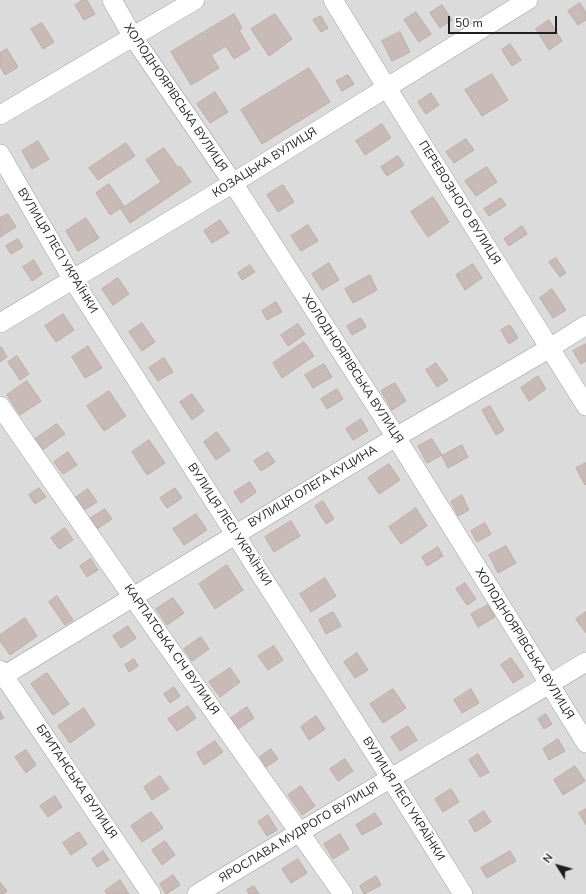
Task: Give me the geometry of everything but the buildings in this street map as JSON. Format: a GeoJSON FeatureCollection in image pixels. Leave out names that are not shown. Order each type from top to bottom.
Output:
{"type":"FeatureCollection","features":[{"type":"Feature","properties":{"kind":"street","name":"ХОЛОДНОЯРІВСЬКА ВУЛИЦЯ"},"geometry":{"type":"LineString","coordinates":[[112,0],[133,37],[233,183],[396,437],[586,743]]}},
{"type":"Feature","properties":{"kind":"street"},"geometry":{"type":"LineString","coordinates":[[0,115],[195,0]]}},
{"type":"Feature","properties":{"kind":"street","name":"ПЕРЕВОЗНОГО ВУЛИЦЯ"},"geometry":{"type":"LineString","coordinates":[[333,0],[586,406]]}},
{"type":"Feature","properties":{"kind":"street","name":"КОЗАЦЬКА ВУЛИЦЯ"},"geometry":{"type":"LineString","coordinates":[[0,323],[233,183],[528,0]]}},
{"type":"Feature","properties":{"kind":"street","name":"ВУЛИЦЯ ЛЕСІ УКРАЇНКИ"},"geometry":{"type":"LineString","coordinates":[[0,154],[73,280],[463,894]]}},
{"type":"Feature","properties":{"kind":"street","name":"ВУЛИЦЯ ОЛЕГА КУЦИНА"},"geometry":{"type":"LineString","coordinates":[[1,674],[235,535],[396,437],[586,326]]}},
{"type":"Feature","properties":{"kind":"street","name":"КАРПАТСЬКА СІЧ ВУЛИЦЯ"},"geometry":{"type":"LineString","coordinates":[[0,406],[132,596],[343,894]]}},
{"type":"Feature","properties":{"kind":"street","name":"ЯРОСЛАВА МУДРОГО ВУЛИЦЯ"},"geometry":{"type":"LineString","coordinates":[[197,894],[298,832],[391,779],[586,662]]}},
{"type":"Feature","properties":{"kind":"street","name":"БРИТАНСЬКА ВУЛИЦЯ"},"geometry":{"type":"LineString","coordinates":[[1,674],[151,894]]}},
{"type":"Feature","properties":{"kind":"shaded area"},"geometry":{"type":"Polygon","coordinates":[[[0,0],[586,0],[586,894],[0,894],[0,0]]]}}]}
